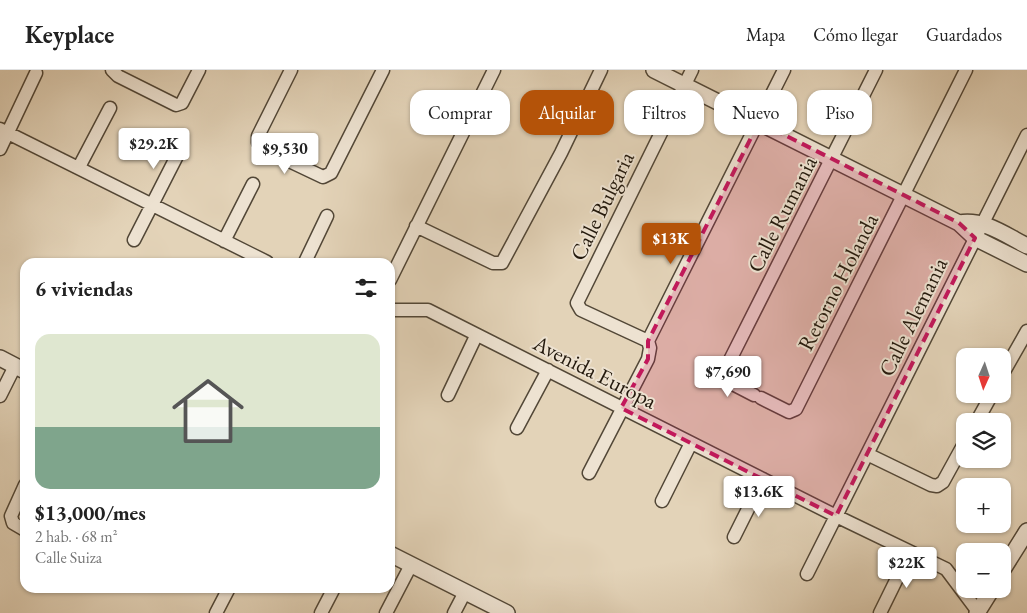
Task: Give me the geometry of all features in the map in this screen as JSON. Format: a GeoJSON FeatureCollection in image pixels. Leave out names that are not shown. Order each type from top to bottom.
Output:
{"type":"FeatureCollection","features":[{"type":"Feature","properties":{"kind":"street"},"geometry":{"type":"LineString","coordinates":[[112,70],[118,76],[176,105],[182,104],[199,70]]}},
{"type":"Feature","properties":{"kind":"street"},"geometry":{"type":"LineString","coordinates":[[291,70],[258,136],[258,143],[264,149],[319,176],[328,176],[383,70]]}},
{"type":"Feature","properties":{"kind":"street"},"geometry":{"type":"LineString","coordinates":[[395,270],[494,70]]}},
{"type":"Feature","properties":{"kind":"street"},"geometry":{"type":"LineString","coordinates":[[416,226],[493,263],[502,263],[560,154],[601,70]]}},
{"type":"Feature","properties":{"kind":"street"},"geometry":{"type":"LineString","coordinates":[[654,70],[714,100]]}},
{"type":"Feature","properties":{"kind":"street","name":"Calle Bulgaria"},"geometry":{"type":"LineString","coordinates":[[648,341],[581,310],[577,306],[577,300],[692,70]]}},
{"type":"Feature","properties":{"kind":"street"},"geometry":{"type":"LineString","coordinates":[[774,90],[784,70]]}},
{"type":"Feature","properties":{"kind":"street","name":"Calle Rumania"},"geometry":{"type":"LineString","coordinates":[[757,397],[732,384],[725,377],[725,370],[876,70]]}},
{"type":"Feature","properties":{"kind":"street","name":"Retorno Holanda"},"geometry":{"type":"LineString","coordinates":[[757,397],[792,412],[904,196],[966,70]]}},
{"type":"Feature","properties":{"kind":"street"},"geometry":{"type":"LineString","coordinates":[[0,149],[4,131],[36,73]]}},
{"type":"Feature","properties":{"kind":"street"},"geometry":{"type":"LineString","coordinates":[[79,167],[110,108]]}},
{"type":"Feature","properties":{"kind":"street"},"geometry":{"type":"LineString","coordinates":[[4,131],[259,258]]}},
{"type":"Feature","properties":{"kind":"street"},"geometry":{"type":"LineString","coordinates":[[589,473],[621,408],[648,360],[650,348],[648,341],[752,135]]}},
{"type":"Feature","properties":{"kind":"street"},"geometry":{"type":"LineString","coordinates":[[784,135],[959,223],[975,238],[1027,264]]}},
{"type":"Feature","properties":{"kind":"street","name":"Calle Alemania"},"geometry":{"type":"LineString","coordinates":[[807,574],[1027,136]]}},
{"type":"Feature","properties":{"kind":"street"},"geometry":{"type":"LineString","coordinates":[[134,240],[181,148]]}},
{"type":"Feature","properties":{"kind":"street"},"geometry":{"type":"LineString","coordinates":[[224,241],[253,184]]}},
{"type":"Feature","properties":{"kind":"street"},"geometry":{"type":"LineString","coordinates":[[307,258],[327,216]]}},
{"type":"Feature","properties":{"kind":"street"},"geometry":{"type":"LineString","coordinates":[[959,223],[968,221],[982,224],[1027,246]]}},
{"type":"Feature","properties":{"kind":"street","name":"Avenida Europa"},"geometry":{"type":"LineString","coordinates":[[395,310],[423,309],[949,571],[978,613]]}},
{"type":"Feature","properties":{"kind":"street"},"geometry":{"type":"LineString","coordinates":[[1011,359],[1027,331]]}},
{"type":"Feature","properties":{"kind":"street"},"geometry":{"type":"LineString","coordinates":[[448,395],[476,336]]}},
{"type":"Feature","properties":{"kind":"street"},"geometry":{"type":"LineString","coordinates":[[0,358],[20,368],[0,396]]}},
{"type":"Feature","properties":{"kind":"street"},"geometry":{"type":"LineString","coordinates":[[517,428],[548,370]]}},
{"type":"Feature","properties":{"kind":"street"},"geometry":{"type":"LineString","coordinates":[[662,501],[692,443]]}},
{"type":"Feature","properties":{"kind":"street"},"geometry":{"type":"LineString","coordinates":[[867,454],[931,485],[937,486],[943,482],[956,458]]}},
{"type":"Feature","properties":{"kind":"street"},"geometry":{"type":"LineString","coordinates":[[734,537],[764,479]]}},
{"type":"Feature","properties":{"kind":"street"},"geometry":{"type":"LineString","coordinates":[[20,496],[11,516],[13,523],[20,527]]}},
{"type":"Feature","properties":{"kind":"street"},"geometry":{"type":"LineString","coordinates":[[1011,557],[1027,532]]}},
{"type":"Feature","properties":{"kind":"street"},"geometry":{"type":"LineString","coordinates":[[880,613],[910,552]]}},
{"type":"Feature","properties":{"kind":"street"},"geometry":{"type":"LineString","coordinates":[[395,557],[507,613]]}},
{"type":"Feature","properties":{"kind":"street"},"geometry":{"type":"LineString","coordinates":[[386,613],[411,565]]}},
{"type":"Feature","properties":{"kind":"street"},"geometry":{"type":"LineString","coordinates":[[454,613],[465,592]]}},
{"type":"Feature","properties":{"kind":"street"},"geometry":{"type":"LineString","coordinates":[[216,613],[226,593]]}},
{"type":"Feature","properties":{"kind":"street"},"geometry":{"type":"LineString","coordinates":[[321,613],[331,593]]}},
{"type":"Feature","properties":{"kind":"street"},"geometry":{"type":"LineString","coordinates":[[978,613],[987,598]]}},
{"type":"Feature","properties":{"kind":"highlighted area"},"geometry":{"type":"Polygon","coordinates":[[[759,122],[959,223],[975,238],[836,516],[621,408],[648,359],[648,341],[759,122]]]}}]}
